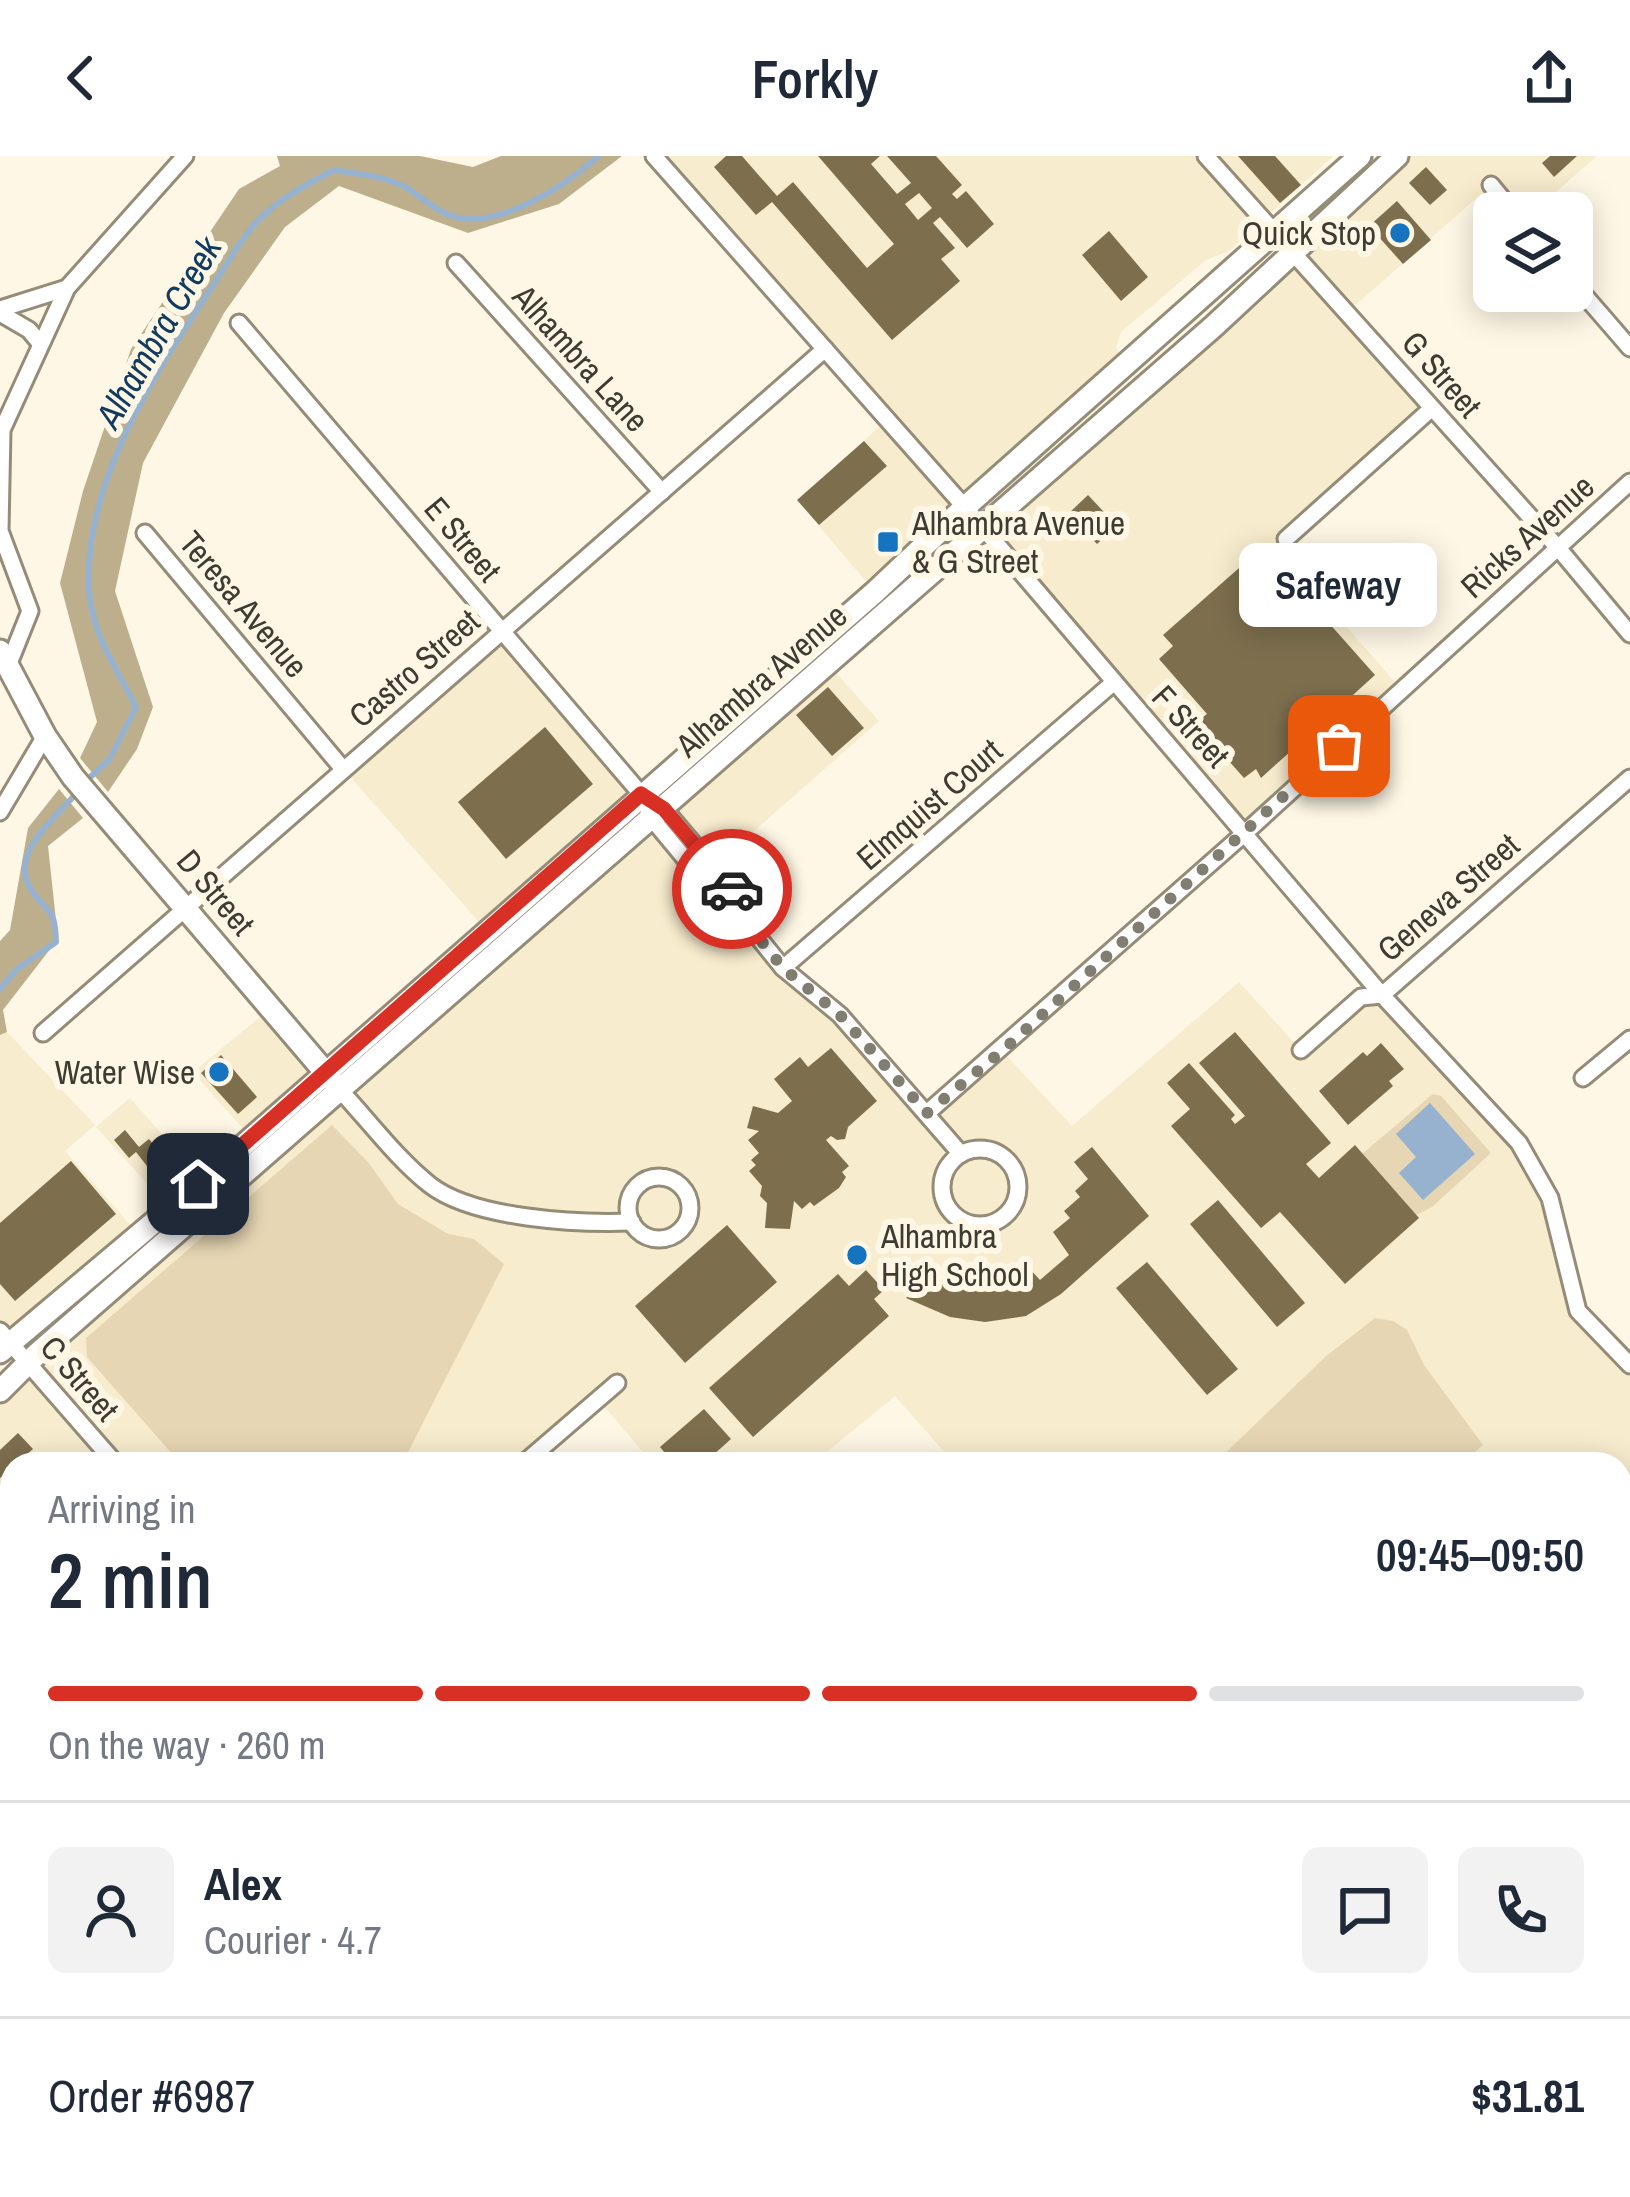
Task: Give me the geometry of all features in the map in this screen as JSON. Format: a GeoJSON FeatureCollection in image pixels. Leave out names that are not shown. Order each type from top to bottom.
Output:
{"type":"FeatureCollection","features":[{"type":"Feature","properties":{"kind":"main road","name":"Alhambra Avenue"},"geometry":{"type":"LineString","coordinates":[[0,1391],[641,794],[875,592],[1360,156]]}},
{"type":"Feature","properties":{"kind":"main road","name":"Alhambra Avenue"},"geometry":{"type":"LineString","coordinates":[[3,1342],[657,816],[1293,254],[1397,156]]}},
{"type":"Feature","properties":{"kind":"main road","name":"D Street"},"geometry":{"type":"LineString","coordinates":[[4,658],[45,736],[73,776],[332,1080]]}},
{"type":"Feature","properties":{"kind":"street"},"geometry":{"type":"LineString","coordinates":[[4,658],[30,611],[0,531],[2,430],[67,288],[185,156]]}},
{"type":"Feature","properties":{"kind":"street","name":"F Street"},"geometry":{"type":"LineString","coordinates":[[654,156],[984,529],[1382,995],[1519,1143],[1550,1198],[1578,1311],[1630,1365]]}},
{"type":"Feature","properties":{"kind":"street","name":"G Street"},"geometry":{"type":"LineString","coordinates":[[1206,156],[1630,634]]}},
{"type":"Feature","properties":{"kind":"street"},"geometry":{"type":"LineString","coordinates":[[1491,185],[1497,192]]}},
{"type":"Feature","properties":{"kind":"street","name":"Alhambra Lane"},"geometry":{"type":"LineString","coordinates":[[457,263],[662,493]]}},
{"type":"Feature","properties":{"kind":"street"},"geometry":{"type":"LineString","coordinates":[[0,311],[67,288]]}},
{"type":"Feature","properties":{"kind":"street"},"geometry":{"type":"LineString","coordinates":[[1593,305],[1630,348]]}},
{"type":"Feature","properties":{"kind":"street"},"geometry":{"type":"LineString","coordinates":[[0,311],[39,342]]}},
{"type":"Feature","properties":{"kind":"street","name":"E Street"},"geometry":{"type":"LineString","coordinates":[[239,323],[657,816],[757,919],[758,937],[783,968],[840,1015],[962,1154]]}},
{"type":"Feature","properties":{"kind":"street","name":"Castro Street"},"geometry":{"type":"LineString","coordinates":[[43,1033],[825,349]]}},
{"type":"Feature","properties":{"kind":"street"},"geometry":{"type":"LineString","coordinates":[[1286,539],[1431,409]]}},
{"type":"Feature","properties":{"kind":"street","name":"Ricks Avenue"},"geometry":{"type":"LineString","coordinates":[[927,1113],[1246,832],[1630,482]]}},
{"type":"Feature","properties":{"kind":"street","name":"Teresa Avenue"},"geometry":{"type":"LineString","coordinates":[[145,533],[344,769]]}},
{"type":"Feature","properties":{"kind":"street","name":"Elmquist Court"},"geometry":{"type":"LineString","coordinates":[[783,968],[1113,683]]}},
{"type":"Feature","properties":{"kind":"street"},"geometry":{"type":"LineString","coordinates":[[0,812],[45,736]]}},
{"type":"Feature","properties":{"kind":"street","name":"Geneva Street"},"geometry":{"type":"LineString","coordinates":[[1300,1050],[1361,997],[1382,995],[1630,778]]}},
{"type":"Feature","properties":{"kind":"street"},"geometry":{"type":"LineString","coordinates":[[1583,1078],[1630,1040]]}},
{"type":"Feature","properties":{"kind":"street"},"geometry":{"type":"LineString","coordinates":[[332,1080],[411,1167],[434,1188],[457,1199],[574,1221],[632,1222],[646,1236],[667,1238],[688,1218],[689,1198],[667,1178],[646,1180],[632,1193],[628,1212],[632,1222]]}},
{"type":"Feature","properties":{"kind":"street"},"geometry":{"type":"LineString","coordinates":[[990,1151],[1014,1171],[1018,1192],[1010,1212],[1001,1219],[985,1225],[968,1223],[945,1203],[942,1182],[952,1161],[962,1154],[990,1151]]}},
{"type":"Feature","properties":{"kind":"street","name":"C Street"},"geometry":{"type":"LineString","coordinates":[[3,1342],[105,1452]]}},
{"type":"Feature","properties":{"kind":"street"},"geometry":{"type":"LineString","coordinates":[[537,1452],[617,1383]]}},
{"type":"Feature","properties":{"kind":"shaded area"},"geometry":{"type":"Polygon","coordinates":[[[277,156],[420,156],[473,167],[501,156],[622,156],[559,204],[468,233],[339,186],[285,227],[224,313],[143,463],[115,591],[153,707],[137,749],[108,792],[80,758],[97,722],[60,583],[83,491],[131,349],[239,189],[280,166],[277,156]]]}},
{"type":"Feature","properties":{"kind":"shaded area"},"geometry":{"type":"Polygon","coordinates":[[[654,156],[1333,156],[1229,251],[1206,260],[1121,332],[1116,348],[1129,363],[875,592],[797,500],[888,419],[654,156]]]}},
{"type":"Feature","properties":{"kind":"shaded area"},"geometry":{"type":"Polygon","coordinates":[[[1398,156],[1597,156],[1556,192],[1495,192],[1490,186],[1473,192],[1473,201],[1348,312],[1431,409],[1277,547],[1401,689],[1246,832],[984,529],[1398,156]]]}},
{"type":"Feature","properties":{"kind":"shaded area"},"geometry":{"type":"Polygon","coordinates":[[[502,631],[641,794],[488,932],[343,769],[502,631]]]}},
{"type":"Feature","properties":{"kind":"shaded area"},"geometry":{"type":"Polygon","coordinates":[[[829,665],[879,721],[713,867],[664,809],[829,665]]]}},
{"type":"Feature","properties":{"kind":"shaded area"},"geometry":{"type":"Polygon","coordinates":[[[59,789],[83,818],[48,846],[58,939],[3,1010],[7,1032],[0,1035],[0,941],[10,930],[28,828],[59,789]]]}},
{"type":"Feature","properties":{"kind":"shaded area","name":"Alhambra High School"},"geometry":{"type":"Polygon","coordinates":[[[650,822],[927,1113],[1002,1051],[1072,1126],[1239,982],[1301,1050],[1361,997],[1382,995],[1540,1176],[1578,1311],[1630,1365],[1630,1452],[944,1452],[895,1396],[827,1452],[643,1452],[598,1399],[537,1452],[0,1452],[0,1391],[650,822]]]}},
{"type":"Feature","properties":{"kind":"shaded area"},"geometry":{"type":"Polygon","coordinates":[[[271,1008],[325,1071],[250,1137],[193,1072],[271,1008]]]}},
{"type":"Feature","properties":{"kind":"shaded area"},"geometry":{"type":"Polygon","coordinates":[[[7,1032],[95,1125],[65,1151],[139,1235],[10,1343],[0,1331],[0,1035],[7,1032]]]}},
{"type":"Feature","properties":{"kind":"shaded area"},"geometry":{"type":"Polygon","coordinates":[[[1433,1094],[1441,1096],[1491,1153],[1432,1207],[1416,1215],[1362,1154],[1433,1094]]]}},
{"type":"Feature","properties":{"kind":"shaded area"},"geometry":{"type":"Polygon","coordinates":[[[130,1098],[203,1181],[170,1209],[96,1127],[130,1098]]]}},
{"type":"Feature","properties":{"kind":"shaded area"},"geometry":{"type":"Polygon","coordinates":[[[332,1125],[368,1162],[398,1204],[448,1234],[474,1239],[504,1264],[408,1452],[170,1452],[87,1357],[86,1338],[332,1125]]]}},
{"type":"Feature","properties":{"kind":"shaded area"},"geometry":{"type":"Polygon","coordinates":[[[1375,1318],[1393,1321],[1407,1330],[1424,1365],[1483,1445],[1475,1452],[1226,1452],[1325,1357],[1375,1318]]]}},
{"type":"Feature","properties":{"kind":"water"},"geometry":{"type":"Polygon","coordinates":[[[1430,1103],[1475,1154],[1423,1200],[1399,1173],[1416,1157],[1396,1134],[1430,1103]]]}},
{"type":"Feature","properties":{"kind":"building"},"geometry":{"type":"Polygon","coordinates":[[[726,156],[742,156],[777,196],[793,182],[867,268],[894,244],[818,156],[880,156],[871,164],[897,194],[911,183],[887,156],[936,156],[962,185],[952,194],[957,199],[966,191],[994,224],[967,248],[940,217],[933,223],[955,248],[941,259],[960,281],[892,340],[772,202],[756,215],[714,167],[726,156]],[[919,193],[905,204],[918,220],[932,208],[919,193]]]}},
{"type":"Feature","properties":{"kind":"building"},"geometry":{"type":"Polygon","coordinates":[[[1238,156],[1275,156],[1301,185],[1280,203],[1238,156]]]}},
{"type":"Feature","properties":{"kind":"building"},"geometry":{"type":"Polygon","coordinates":[[[1550,156],[1577,156],[1554,177],[1542,163],[1550,156]]]}},
{"type":"Feature","properties":{"kind":"building"},"geometry":{"type":"Polygon","coordinates":[[[1426,167],[1447,190],[1430,205],[1409,183],[1426,167]]]}},
{"type":"Feature","properties":{"kind":"building","name":"Quick Stop"},"geometry":{"type":"Polygon","coordinates":[[[1397,201],[1431,240],[1403,264],[1369,226],[1397,201]]]}},
{"type":"Feature","properties":{"kind":"building"},"geometry":{"type":"Polygon","coordinates":[[[1109,231],[1148,277],[1121,301],[1082,255],[1109,231]]]}},
{"type":"Feature","properties":{"kind":"building"},"geometry":{"type":"Polygon","coordinates":[[[864,441],[887,466],[819,525],[797,500],[864,441]]]}},
{"type":"Feature","properties":{"kind":"building"},"geometry":{"type":"Polygon","coordinates":[[[1088,495],[1117,526],[1097,544],[1068,514],[1088,495]]]}},
{"type":"Feature","properties":{"kind":"building"},"geometry":{"type":"Polygon","coordinates":[[[1273,560],[1375,675],[1261,778],[1256,769],[1244,778],[1195,723],[1207,714],[1159,659],[1173,646],[1163,635],[1247,561],[1257,573],[1273,560]]]}},
{"type":"Feature","properties":{"kind":"building"},"geometry":{"type":"Polygon","coordinates":[[[828,687],[864,728],[832,756],[796,715],[828,687]]]}},
{"type":"Feature","properties":{"kind":"building"},"geometry":{"type":"Polygon","coordinates":[[[545,727],[593,784],[506,859],[458,802],[545,727]]]}},
{"type":"Feature","properties":{"kind":"building"},"geometry":{"type":"Polygon","coordinates":[[[1235,1032],[1331,1143],[1306,1164],[1319,1178],[1355,1145],[1419,1218],[1345,1284],[1280,1212],[1261,1228],[1171,1126],[1190,1109],[1167,1083],[1189,1063],[1235,1115],[1231,1119],[1235,1124],[1245,1116],[1199,1063],[1235,1032]]]}},
{"type":"Feature","properties":{"kind":"building"},"geometry":{"type":"Polygon","coordinates":[[[1381,1043],[1404,1069],[1389,1081],[1393,1086],[1348,1125],[1319,1091],[1363,1052],[1367,1056],[1381,1043]]]}},
{"type":"Feature","properties":{"kind":"building"},"geometry":{"type":"Polygon","coordinates":[[[831,1048],[877,1101],[848,1127],[845,1139],[831,1136],[826,1140],[849,1166],[842,1172],[846,1177],[839,1188],[814,1206],[810,1202],[802,1209],[794,1201],[790,1229],[765,1228],[767,1203],[760,1196],[762,1186],[749,1171],[759,1153],[748,1140],[759,1131],[747,1128],[753,1106],[778,1113],[792,1101],[774,1079],[800,1057],[808,1067],[831,1048]]]}},
{"type":"Feature","properties":{"kind":"building"},"geometry":{"type":"Polygon","coordinates":[[[221,1055],[257,1097],[238,1114],[201,1073],[221,1055]]]}},
{"type":"Feature","properties":{"kind":"building"},"geometry":{"type":"Polygon","coordinates":[[[125,1130],[139,1147],[149,1139],[169,1163],[154,1175],[136,1152],[129,1158],[114,1140],[125,1130]]]}},
{"type":"Feature","properties":{"kind":"building"},"geometry":{"type":"Polygon","coordinates":[[[1092,1147],[1149,1216],[1061,1294],[1026,1316],[985,1322],[950,1317],[906,1298],[930,1277],[938,1282],[955,1267],[968,1284],[980,1274],[991,1286],[1010,1270],[1015,1277],[1028,1267],[1040,1280],[1069,1255],[1053,1232],[1070,1218],[1064,1211],[1080,1197],[1075,1191],[1088,1179],[1074,1162],[1092,1147]]]}},
{"type":"Feature","properties":{"kind":"building"},"geometry":{"type":"Polygon","coordinates":[[[71,1161],[116,1214],[15,1301],[0,1284],[0,1223],[71,1161]]]}},
{"type":"Feature","properties":{"kind":"building"},"geometry":{"type":"Polygon","coordinates":[[[1218,1200],[1305,1303],[1277,1327],[1190,1224],[1218,1200]]]}},
{"type":"Feature","properties":{"kind":"building"},"geometry":{"type":"Polygon","coordinates":[[[727,1225],[777,1282],[685,1363],[635,1306],[727,1225]]]}},
{"type":"Feature","properties":{"kind":"building"},"geometry":{"type":"Polygon","coordinates":[[[1147,1262],[1238,1369],[1207,1395],[1116,1288],[1147,1262]]]}},
{"type":"Feature","properties":{"kind":"building"},"geometry":{"type":"Polygon","coordinates":[[[866,1270],[884,1290],[874,1299],[889,1316],[753,1437],[709,1388],[838,1274],[849,1286],[866,1270]]]}},
{"type":"Feature","properties":{"kind":"building"},"geometry":{"type":"Polygon","coordinates":[[[704,1409],[731,1439],[716,1452],[664,1452],[660,1447],[704,1409]]]}},
{"type":"Feature","properties":{"kind":"building"},"geometry":{"type":"Polygon","coordinates":[[[18,1433],[33,1449],[30,1452],[0,1450],[18,1433]]]}},
{"type":"Feature","properties":{"kind":"waterway","name":"Alhambra Creek"},"geometry":{"type":"LineString","coordinates":[[86,781],[109,760],[136,707],[106,650],[91,605],[90,550],[97,511],[144,398],[252,227],[300,188],[334,170],[390,181],[448,215],[472,219],[531,202],[598,156]]}},
{"type":"Feature","properties":{"kind":"waterway","name":"Alhambra Creek"},"geometry":{"type":"LineString","coordinates":[[0,989],[16,970],[56,942],[52,916],[32,891],[25,863],[37,837],[78,791]]}},
{"type":"Feature","properties":{"kind":"way so far"},"geometry":{"type":"LineString","coordinates":[[732,889],[757,919],[758,937],[783,968],[840,1015],[927,1113],[1339,746]]}},
{"type":"Feature","properties":{"kind":"place","name":"Quick Stop"},"geometry":{"type":"Point","coordinates":[1400,233]}},
{"type":"Feature","properties":{"kind":"place","name":"Alhambra Avenue & G Street"},"geometry":{"type":"Point","coordinates":[888,542]}},
{"type":"Feature","properties":{"kind":"place","name":"Safeway"},"geometry":{"type":"Point","coordinates":[1339,746]}},
{"type":"Feature","properties":{"kind":"place","name":"Water Wise"},"geometry":{"type":"Point","coordinates":[219,1072]}},
{"type":"Feature","properties":{"kind":"place","name":"Alhambra High School"},"geometry":{"type":"Point","coordinates":[857,1255]}},
{"type":"Feature","properties":{"kind":"route"},"geometry":{"type":"LineString","coordinates":[[198,1184],[641,794],[664,809],[732,889]]}}]}
